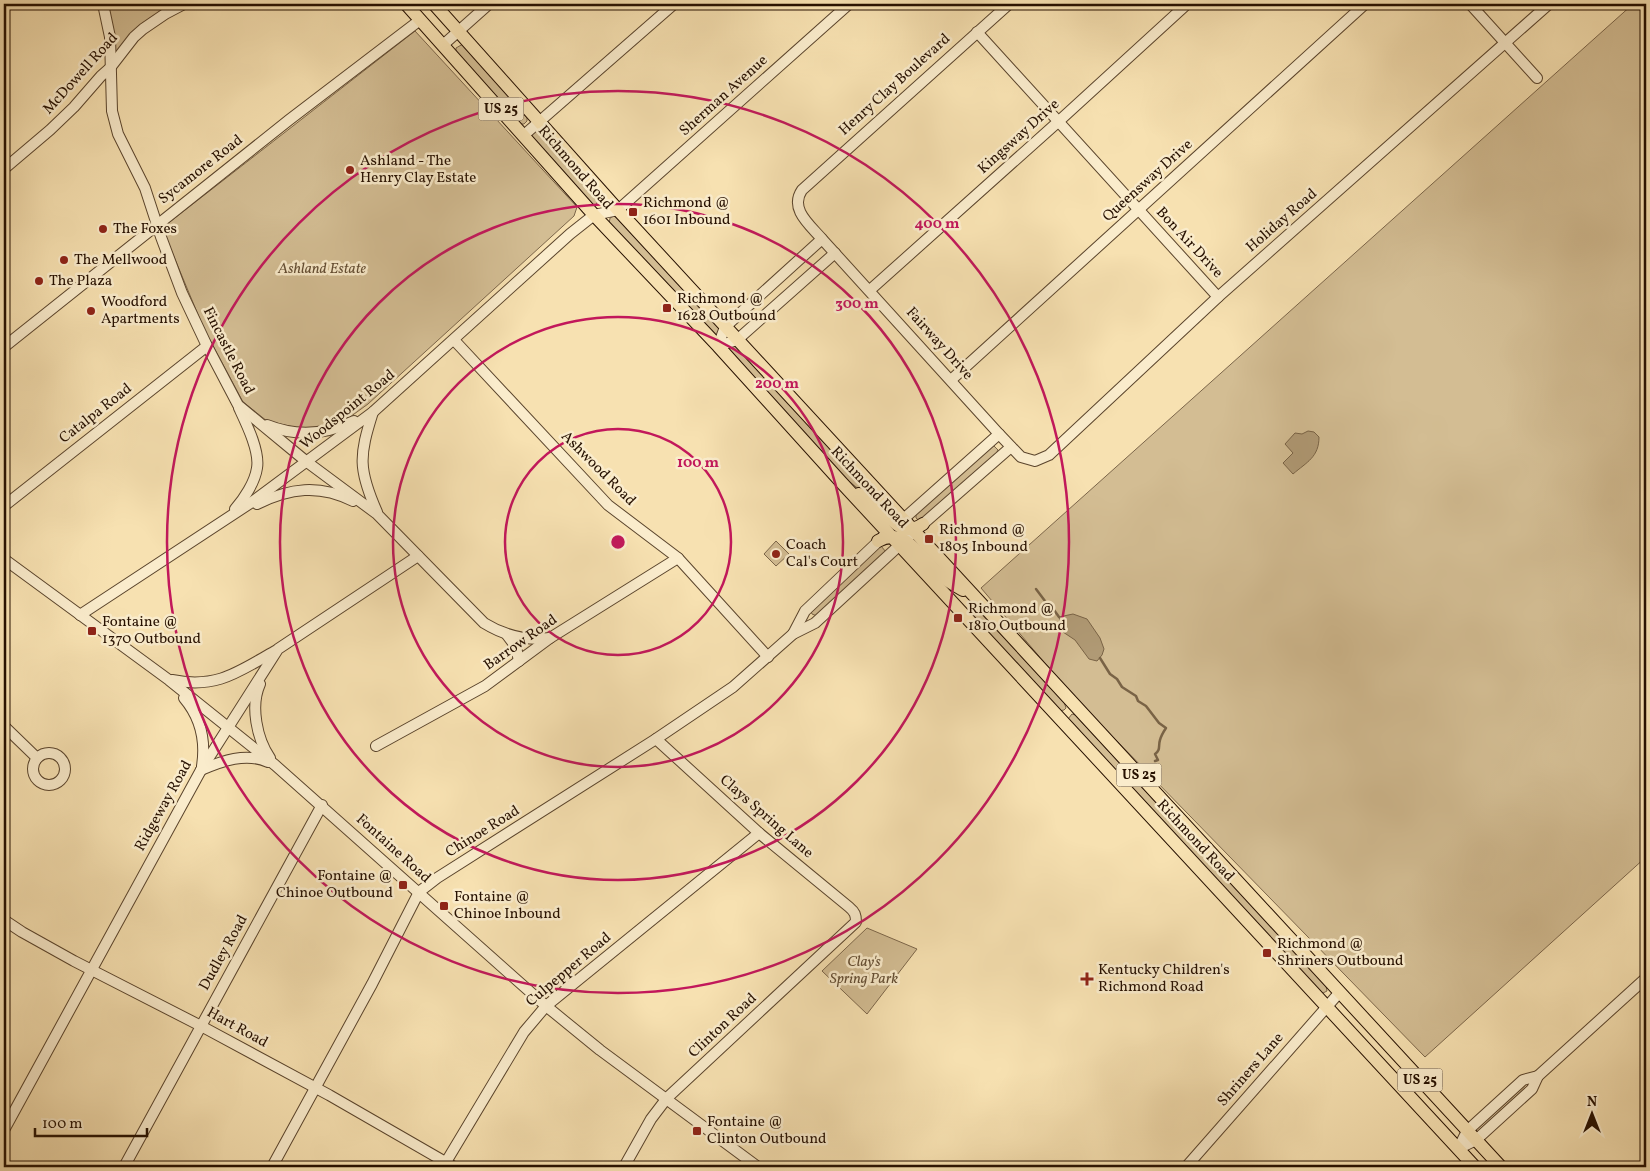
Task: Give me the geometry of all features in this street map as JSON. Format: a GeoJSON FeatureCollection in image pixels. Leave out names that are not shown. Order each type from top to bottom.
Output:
{"type":"FeatureCollection","features":[{"type":"Feature","properties":{"kind":"main road","name":"Richmond Road"},"geometry":{"type":"LineString","coordinates":[[406,4],[524,134],[594,215],[718,346],[841,482],[879,508],[895,534]]}},
{"type":"Feature","properties":{"kind":"main road","name":"Richmond Road"},"geometry":{"type":"LineString","coordinates":[[434,4],[618,210],[738,340],[895,534],[1475,1167]]}},
{"type":"Feature","properties":{"kind":"main road"},"geometry":{"type":"LineString","coordinates":[[917,528],[901,528],[895,534],[946,580],[976,598]]}},
{"type":"Feature","properties":{"kind":"main road","name":"Richmond Road"},"geometry":{"type":"LineString","coordinates":[[917,528],[976,598],[1501,1167]]}},
{"type":"Feature","properties":{"kind":"street","name":"Fincastle Road"},"geometry":{"type":"LineString","coordinates":[[103,4],[110,37],[111,97],[114,122],[123,145],[145,188],[174,274],[207,346],[238,405],[307,462],[377,514],[477,617],[494,629],[517,638],[532,640],[550,638]]}},
{"type":"Feature","properties":{"kind":"street","name":"McDowell Road"},"geometry":{"type":"LineString","coordinates":[[4,169],[50,130],[86,94],[100,76],[110,68],[134,37],[165,14],[184,4]]}},
{"type":"Feature","properties":{"kind":"street"},"geometry":{"type":"LineString","coordinates":[[443,45],[489,4]]}},
{"type":"Feature","properties":{"kind":"street"},"geometry":{"type":"LineString","coordinates":[[524,134],[674,4]]}},
{"type":"Feature","properties":{"kind":"street","name":"Sherman Avenue"},"geometry":{"type":"LineString","coordinates":[[618,210],[849,4]]}},
{"type":"Feature","properties":{"kind":"street","name":"Henry Clay Boulevard"},"geometry":{"type":"LineString","coordinates":[[802,190],[1009,4]]}},
{"type":"Feature","properties":{"kind":"street","name":"Kingsway Drive"},"geometry":{"type":"LineString","coordinates":[[870,290],[1187,4]]}},
{"type":"Feature","properties":{"kind":"street","name":"Queensway Drive"},"geometry":{"type":"LineString","coordinates":[[951,380],[1365,4]]}},
{"type":"Feature","properties":{"kind":"street"},"geometry":{"type":"LineString","coordinates":[[1470,4],[1537,78]]}},
{"type":"Feature","properties":{"kind":"street","name":"Holiday Road"},"geometry":{"type":"LineString","coordinates":[[1036,461],[1049,454],[1218,297],[1549,4]]}},
{"type":"Feature","properties":{"kind":"street","name":"Sycamore Road"},"geometry":{"type":"LineString","coordinates":[[4,347],[289,120],[420,20]]}},
{"type":"Feature","properties":{"kind":"street","name":"Bon Air Drive"},"geometry":{"type":"LineString","coordinates":[[977,32],[1218,297]]}},
{"type":"Feature","properties":{"kind":"street","name":"Fairway Drive"},"geometry":{"type":"LineString","coordinates":[[802,190],[798,198],[797,207],[802,216],[998,434],[1020,457],[1036,461]]}},
{"type":"Feature","properties":{"kind":"street","name":"Woodspoint Road"},"geometry":{"type":"LineString","coordinates":[[80,615],[252,502],[307,462],[373,412],[570,234],[594,215],[618,210]]}},
{"type":"Feature","properties":{"kind":"street"},"geometry":{"type":"LineString","coordinates":[[718,346],[725,327],[822,239]]}},
{"type":"Feature","properties":{"kind":"street"},"geometry":{"type":"LineString","coordinates":[[718,346],[738,340],[835,253]]}},
{"type":"Feature","properties":{"kind":"street","name":"Ashwood Road"},"geometry":{"type":"LineString","coordinates":[[454,340],[608,505],[678,558],[768,657]]}},
{"type":"Feature","properties":{"kind":"street","name":"Catalpa Road"},"geometry":{"type":"LineString","coordinates":[[4,506],[207,346]]}},
{"type":"Feature","properties":{"kind":"street"},"geometry":{"type":"LineString","coordinates":[[229,517],[248,490],[257,470],[256,454],[250,433],[238,405]]}},
{"type":"Feature","properties":{"kind":"street"},"geometry":{"type":"LineString","coordinates":[[255,419],[288,432],[313,434],[339,428],[373,412]]}},
{"type":"Feature","properties":{"kind":"street"},"geometry":{"type":"LineString","coordinates":[[373,412],[364,443],[362,463],[366,487],[377,514]]}},
{"type":"Feature","properties":{"kind":"street"},"geometry":{"type":"LineString","coordinates":[[895,534],[998,434]]}},
{"type":"Feature","properties":{"kind":"street"},"geometry":{"type":"LineString","coordinates":[[917,528],[1011,447]]}},
{"type":"Feature","properties":{"kind":"street"},"geometry":{"type":"LineString","coordinates":[[229,517],[273,497],[298,490],[322,490],[334,493],[377,514]]}},
{"type":"Feature","properties":{"kind":"street","name":"Chinoe Road"},"geometry":{"type":"LineString","coordinates":[[793,634],[806,611],[895,534]]}},
{"type":"Feature","properties":{"kind":"street","name":"Chinoe Road"},"geometry":{"type":"LineString","coordinates":[[272,1167],[316,1088],[419,892],[437,878],[656,739],[733,687],[793,634],[815,623],[895,534]]}},
{"type":"Feature","properties":{"kind":"street","name":"Ridgeway Road"},"geometry":{"type":"LineString","coordinates":[[4,1130],[201,770],[278,650],[418,556]]}},
{"type":"Feature","properties":{"kind":"street","name":"Barrow Road"},"geometry":{"type":"LineString","coordinates":[[376,746],[485,686],[550,638],[678,558]]}},
{"type":"Feature","properties":{"kind":"street","name":"Fontaine Road"},"geometry":{"type":"LineString","coordinates":[[4,559],[169,680],[276,765],[546,1006],[600,1050],[758,1167]]}},
{"type":"Feature","properties":{"kind":"street"},"geometry":{"type":"LineString","coordinates":[[506,634],[516,647],[519,661]]}},
{"type":"Feature","properties":{"kind":"street"},"geometry":{"type":"LineString","coordinates":[[169,680],[189,683],[213,682],[232,676],[278,650]]}},
{"type":"Feature","properties":{"kind":"street"},"geometry":{"type":"LineString","coordinates":[[276,765],[262,743],[256,711],[258,689],[278,650]]}},
{"type":"Feature","properties":{"kind":"street"},"geometry":{"type":"LineString","coordinates":[[169,680],[191,707],[201,728],[203,747],[201,770],[223,761],[242,758],[260,759],[276,765]]}},
{"type":"Feature","properties":{"kind":"street"},"geometry":{"type":"LineString","coordinates":[[4,726],[37,758]]}},
{"type":"Feature","properties":{"kind":"street","name":"Clays Spring Lane"},"geometry":{"type":"LineString","coordinates":[[656,739],[759,833],[855,912],[856,917]]}},
{"type":"Feature","properties":{"kind":"street","name":"Dudley Road"},"geometry":{"type":"LineString","coordinates":[[124,1167],[322,805]]}},
{"type":"Feature","properties":{"kind":"street","name":"Culpepper Road"},"geometry":{"type":"LineString","coordinates":[[448,1166],[524,1032],[546,1006],[759,833]]}},
{"type":"Feature","properties":{"kind":"street","name":"Clinton Road"},"geometry":{"type":"LineString","coordinates":[[624,1167],[651,1119],[667,1098],[856,922],[856,917]]}},
{"type":"Feature","properties":{"kind":"street","name":"Hart Road"},"geometry":{"type":"LineString","coordinates":[[4,920],[22,932],[202,1026],[376,1121],[448,1166]]}},
{"type":"Feature","properties":{"kind":"street"},"geometry":{"type":"LineString","coordinates":[[1458,1149],[1471,1136],[1532,1089],[1538,1076],[1646,978]]}},
{"type":"Feature","properties":{"kind":"street","name":"Shriners Lane"},"geometry":{"type":"LineString","coordinates":[[1186,1167],[1339,993]]}},
{"type":"Feature","properties":{"kind":"green space"},"geometry":{"type":"Polygon","coordinates":[[[106,4],[174,4],[148,19],[131,33],[116,56],[106,4]]]}},
{"type":"Feature","properties":{"kind":"green space"},"geometry":{"type":"Polygon","coordinates":[[[1633,4],[1646,4],[1646,857],[1425,1057],[1072,695],[981,588],[1633,4]]]}},
{"type":"Feature","properties":{"kind":"green space","name":"Ashland Estate"},"geometry":{"type":"Polygon","coordinates":[[[415,31],[577,207],[574,216],[368,404],[350,417],[324,428],[298,428],[267,421],[243,402],[204,329],[162,228],[415,31]]]}},
{"type":"Feature","properties":{"kind":"green space"},"geometry":{"type":"Polygon","coordinates":[[[463,44],[527,118],[524,124],[520,124],[456,51],[456,48],[463,44]]]}},
{"type":"Feature","properties":{"kind":"green space"},"geometry":{"type":"Polygon","coordinates":[[[534,131],[540,133],[598,197],[597,203],[594,206],[533,141],[530,134],[534,131]]]}},
{"type":"Feature","properties":{"kind":"green space"},"geometry":{"type":"Polygon","coordinates":[[[614,216],[721,330],[716,337],[609,224],[610,218],[614,216]]]}},
{"type":"Feature","properties":{"kind":"green space"},"geometry":{"type":"Polygon","coordinates":[[[733,345],[736,346],[896,519],[840,474],[728,349],[733,345]]]}},
{"type":"Feature","properties":{"kind":"green space"},"geometry":{"type":"Polygon","coordinates":[[[993,445],[998,450],[996,454],[921,522],[916,518],[916,514],[993,445]]]}},
{"type":"Feature","properties":{"kind":"green space","name":"Coach Cal's Court"},"geometry":{"type":"Polygon","coordinates":[[[776,541],[789,554],[776,566],[764,554],[776,541]]]}},
{"type":"Feature","properties":{"kind":"green space"},"geometry":{"type":"Polygon","coordinates":[[[879,546],[886,552],[817,616],[812,614],[811,612],[879,546]]]}},
{"type":"Feature","properties":{"kind":"green space"},"geometry":{"type":"Polygon","coordinates":[[[975,607],[1064,702],[1066,708],[1064,710],[1059,711],[969,613],[975,607]]]}},
{"type":"Feature","properties":{"kind":"green space"},"geometry":{"type":"Polygon","coordinates":[[[1072,714],[1075,715],[1326,986],[1327,991],[1321,994],[1068,719],[1072,714]]]}},
{"type":"Feature","properties":{"kind":"green space","name":"Clay's Spring Park"},"geometry":{"type":"Polygon","coordinates":[[[867,928],[917,949],[867,1014],[822,971],[867,928]]]}},
{"type":"Feature","properties":{"kind":"shaded area"},"geometry":{"type":"Polygon","coordinates":[[[1308,431],[1314,432],[1319,437],[1317,450],[1293,474],[1283,463],[1293,453],[1285,444],[1295,433],[1302,434],[1308,431]]]}},
{"type":"Feature","properties":{"kind":"shaded area"},"geometry":{"type":"Polygon","coordinates":[[[1073,614],[1087,619],[1100,638],[1104,649],[1097,661],[1089,659],[1075,640],[1063,632],[1059,617],[1073,614]]]}},
{"type":"Feature","properties":{"kind":"waterway"},"geometry":{"type":"LineString","coordinates":[[1036,589],[1047,606],[1054,610],[1059,617]]}},
{"type":"Feature","properties":{"kind":"waterway"},"geometry":{"type":"LineString","coordinates":[[1100,658],[1110,674],[1117,679],[1122,687],[1136,696],[1138,701],[1146,706],[1159,723],[1166,728],[1160,738],[1158,751],[1155,754],[1158,760],[1155,761]]}},
{"type":"Feature","properties":{"kind":"place","name":"Ashland - The Henry Clay Estate"},"geometry":{"type":"Point","coordinates":[350,170]}},
{"type":"Feature","properties":{"kind":"place","name":"Richmond @ 1601 Inbound"},"geometry":{"type":"Point","coordinates":[633,212]}},
{"type":"Feature","properties":{"kind":"place","name":"The Foxes"},"geometry":{"type":"Point","coordinates":[103,229]}},
{"type":"Feature","properties":{"kind":"place","name":"The Mellwood"},"geometry":{"type":"Point","coordinates":[64,260]}},
{"type":"Feature","properties":{"kind":"place","name":"The Plaza"},"geometry":{"type":"Point","coordinates":[39,281]}},
{"type":"Feature","properties":{"kind":"place","name":"Richmond @ 1628 Outbound"},"geometry":{"type":"Point","coordinates":[667,308]}},
{"type":"Feature","properties":{"kind":"place","name":"Woodford Apartments"},"geometry":{"type":"Point","coordinates":[91,311]}},
{"type":"Feature","properties":{"kind":"place","name":"Richmond @ 1805 Inbound"},"geometry":{"type":"Point","coordinates":[929,539]}},
{"type":"Feature","properties":{"kind":"place","name":"Coach Cal's Court"},"geometry":{"type":"Point","coordinates":[776,554]}},
{"type":"Feature","properties":{"kind":"place","name":"Richmond @ 1810 Outbound"},"geometry":{"type":"Point","coordinates":[958,618]}},
{"type":"Feature","properties":{"kind":"place","name":"Fontaine @ 1370 Outbound"},"geometry":{"type":"Point","coordinates":[92,631]}},
{"type":"Feature","properties":{"kind":"place","name":"Fontaine @ Chinoe Outbound"},"geometry":{"type":"Point","coordinates":[403,885]}},
{"type":"Feature","properties":{"kind":"place","name":"Fontaine @ Chinoe Inbound"},"geometry":{"type":"Point","coordinates":[444,906]}},
{"type":"Feature","properties":{"kind":"place","name":"Richmond @ Shriners Outbound"},"geometry":{"type":"Point","coordinates":[1267,953]}},
{"type":"Feature","properties":{"kind":"place","name":"Kentucky Children's Richmond Road"},"geometry":{"type":"Point","coordinates":[1087,979]}},
{"type":"Feature","properties":{"kind":"place","name":"Fontaine @ Clinton Outbound"},"geometry":{"type":"Point","coordinates":[697,1131]}}]}
